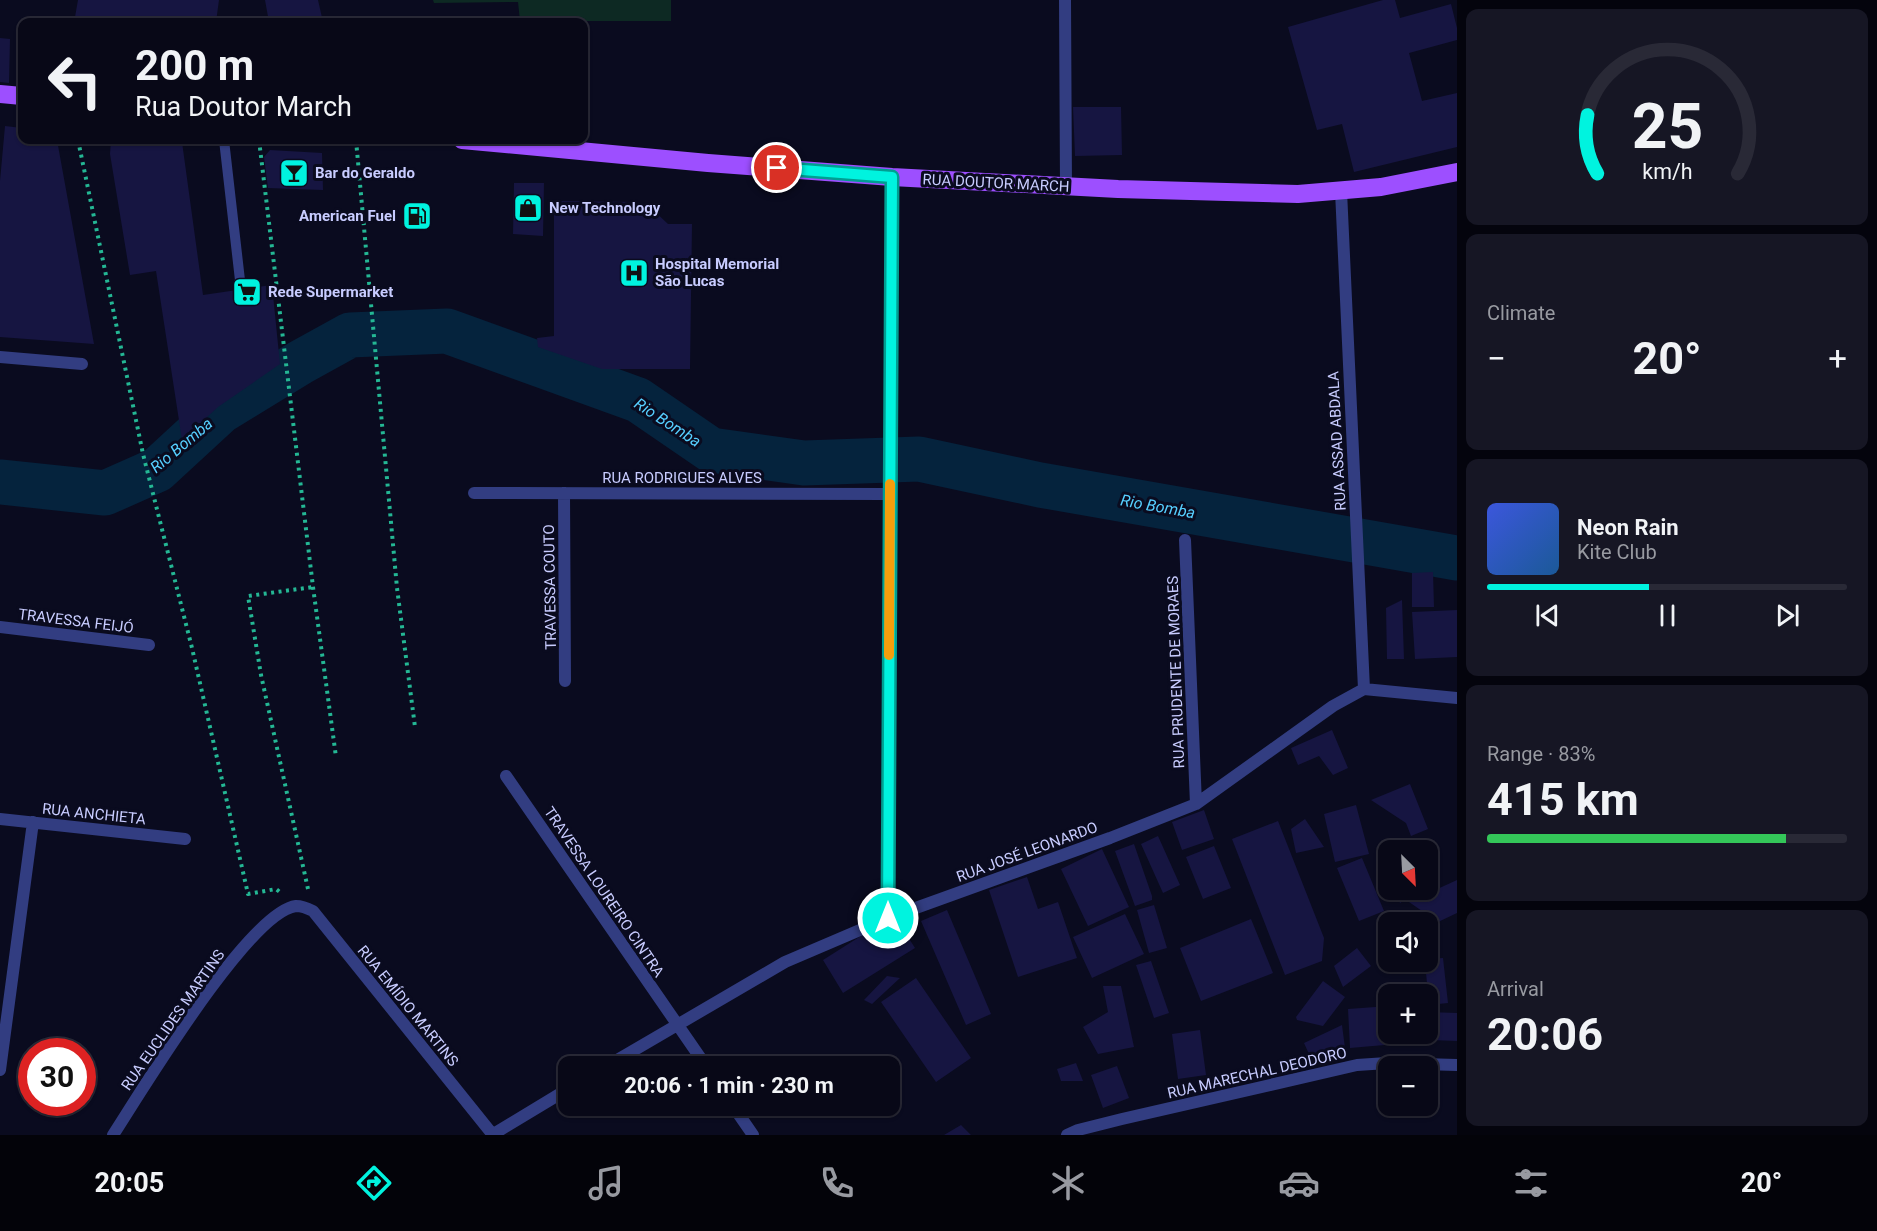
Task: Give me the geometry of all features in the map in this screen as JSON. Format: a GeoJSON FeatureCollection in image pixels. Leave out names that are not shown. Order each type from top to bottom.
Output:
{"type":"FeatureCollection","features":[{"type":"Feature","properties":{"kind":"main road"},"geometry":{"type":"LineString","coordinates":[[0,94],[18,96]]}},
{"type":"Feature","properties":{"kind":"main road","name":"RUA DOUTOR MARCH"},"geometry":{"type":"LineString","coordinates":[[505,144],[892,177],[1066,187],[1298,194],[1381,187],[1457,172]]}},
{"type":"Feature","properties":{"kind":"street"},"geometry":{"type":"LineString","coordinates":[[1065,0],[1066,187]]}},
{"type":"Feature","properties":{"kind":"street"},"geometry":{"type":"LineString","coordinates":[[888,918],[892,177]]}},
{"type":"Feature","properties":{"kind":"street","name":"RUA ASSAD ABDALA"},"geometry":{"type":"LineString","coordinates":[[1341,191],[1364,690]]}},
{"type":"Feature","properties":{"kind":"street"},"geometry":{"type":"LineString","coordinates":[[0,357],[82,364]]}},
{"type":"Feature","properties":{"kind":"street","name":"RUA RODRIGUES ALVES"},"geometry":{"type":"LineString","coordinates":[[474,493],[890,494]]}},
{"type":"Feature","properties":{"kind":"street","name":"TRAVESSA COUTO"},"geometry":{"type":"LineString","coordinates":[[564,493],[566,681]]}},
{"type":"Feature","properties":{"kind":"street","name":"RUA PRUDENTE DE MORAES"},"geometry":{"type":"LineString","coordinates":[[1185,540],[1196,804]]}},
{"type":"Feature","properties":{"kind":"street","name":"TRAVESSA FEIJÓ"},"geometry":{"type":"LineString","coordinates":[[0,627],[149,645]]}},
{"type":"Feature","properties":{"kind":"street"},"geometry":{"type":"LineString","coordinates":[[1364,690],[1457,698]]}},
{"type":"Feature","properties":{"kind":"street","name":"RUA JOSÉ LEONARDO"},"geometry":{"type":"LineString","coordinates":[[624,1056],[785,962],[888,918],[1110,838],[1196,804],[1333,706],[1364,690]]}},
{"type":"Feature","properties":{"kind":"street","name":"TRAVESSA LOUREIRO CINTRA"},"geometry":{"type":"LineString","coordinates":[[506,776],[699,1056]]}},
{"type":"Feature","properties":{"kind":"street","name":"RUA ANCHIETA"},"geometry":{"type":"LineString","coordinates":[[0,819],[185,839]]}},
{"type":"Feature","properties":{"kind":"street"},"geometry":{"type":"LineString","coordinates":[[0,1070],[33,822]]}},
{"type":"Feature","properties":{"kind":"street"},"geometry":{"type":"LineString","coordinates":[[294,906],[313,911]]}},
{"type":"Feature","properties":{"kind":"street","name":"RUA EUCLIDES MARTINS"},"geometry":{"type":"LineString","coordinates":[[113,1135],[177,1035],[243,946],[269,922],[294,906]]}},
{"type":"Feature","properties":{"kind":"street","name":"RUA EMÍDIO MARTINS"},"geometry":{"type":"LineString","coordinates":[[313,911],[492,1135]]}},
{"type":"Feature","properties":{"kind":"street","name":"RUA MARECHAL DEODORO"},"geometry":{"type":"LineString","coordinates":[[1068,1135],[1078,1130],[1122,1119],[1357,1065],[1387,1063],[1457,1065]]}},
{"type":"Feature","properties":{"kind":"street"},"geometry":{"type":"LineString","coordinates":[[492,1135],[558,1095]]}},
{"type":"Feature","properties":{"kind":"street"},"geometry":{"type":"LineString","coordinates":[[740,1116],[753,1135]]}},
{"type":"Feature","properties":{"kind":"lane"},"geometry":{"type":"LineString","coordinates":[[224,144],[241,289]]}},
{"type":"Feature","properties":{"kind":"path"},"geometry":{"type":"LineString","coordinates":[[79,144],[143,454],[192,648],[248,894],[276,889],[294,906]]}},
{"type":"Feature","properties":{"kind":"path"},"geometry":{"type":"LineString","coordinates":[[260,144],[336,757]]}},
{"type":"Feature","properties":{"kind":"path"},"geometry":{"type":"LineString","coordinates":[[356,144],[398,588],[415,727]]}},
{"type":"Feature","properties":{"kind":"path"},"geometry":{"type":"LineString","coordinates":[[313,587],[248,596],[261,675],[313,911]]}},
{"type":"Feature","properties":{"kind":"green space"},"geometry":{"type":"Polygon","coordinates":[[[433,0],[671,0],[671,21],[520,18],[518,2],[434,3],[433,0]]]}},
{"type":"Feature","properties":{"kind":"building"},"geometry":{"type":"Polygon","coordinates":[[[78,0],[219,0],[217,18],[75,17],[78,0]]]}},
{"type":"Feature","properties":{"kind":"building"},"geometry":{"type":"Polygon","coordinates":[[[265,0],[318,0],[322,18],[268,18],[265,0]]]}},
{"type":"Feature","properties":{"kind":"building"},"geometry":{"type":"Polygon","coordinates":[[[1383,0],[1395,0],[1400,18],[1451,4],[1457,28],[1457,40],[1409,53],[1422,101],[1457,93],[1457,147],[1354,172],[1342,124],[1317,130],[1288,27],[1383,0]]]}},
{"type":"Feature","properties":{"kind":"building"},"geometry":{"type":"Polygon","coordinates":[[[0,38],[10,39],[9,83],[0,82],[0,38]]]}},
{"type":"Feature","properties":{"kind":"building"},"geometry":{"type":"Polygon","coordinates":[[[1073,107],[1121,107],[1122,155],[1075,156],[1073,107]]]}},
{"type":"Feature","properties":{"kind":"building"},"geometry":{"type":"Polygon","coordinates":[[[5,126],[18,128],[18,144],[58,144],[94,344],[0,337],[0,181],[5,126]]]}},
{"type":"Feature","properties":{"kind":"building","name":"Rede Supermarket"},"geometry":{"type":"Polygon","coordinates":[[[111,144],[182,144],[203,295],[272,285],[280,364],[218,407],[182,440],[156,271],[130,275],[110,154],[111,144]]]}},
{"type":"Feature","properties":{"kind":"building","name":"Bar do Geraldo"},"geometry":{"type":"Polygon","coordinates":[[[270,150],[322,153],[323,190],[268,188],[264,157],[270,150]]]}},
{"type":"Feature","properties":{"kind":"building","name":"New Technology"},"geometry":{"type":"Polygon","coordinates":[[[514,183],[544,183],[543,236],[513,234],[514,183]]]}},
{"type":"Feature","properties":{"kind":"building","name":"Hospital Memorial São Lucas"},"geometry":{"type":"Polygon","coordinates":[[[554,201],[638,202],[651,208],[668,224],[692,224],[690,369],[602,369],[538,347],[537,338],[554,336],[554,201]]]}},
{"type":"Feature","properties":{"kind":"building"},"geometry":{"type":"Polygon","coordinates":[[[1433,572],[1434,607],[1412,607],[1412,573],[1433,572]]]}},
{"type":"Feature","properties":{"kind":"building"},"geometry":{"type":"Polygon","coordinates":[[[1402,600],[1404,659],[1387,659],[1386,608],[1402,600]]]}},
{"type":"Feature","properties":{"kind":"building"},"geometry":{"type":"Polygon","coordinates":[[[1457,610],[1457,657],[1415,659],[1412,612],[1457,610]]]}},
{"type":"Feature","properties":{"kind":"building"},"geometry":{"type":"Polygon","coordinates":[[[1332,730],[1348,768],[1333,775],[1319,756],[1298,765],[1291,748],[1332,730]]]}},
{"type":"Feature","properties":{"kind":"building"},"geometry":{"type":"Polygon","coordinates":[[[1410,784],[1428,829],[1411,836],[1406,823],[1371,800],[1410,784]]]}},
{"type":"Feature","properties":{"kind":"building"},"geometry":{"type":"Polygon","coordinates":[[[1356,805],[1369,854],[1335,862],[1324,814],[1356,805]]]}},
{"type":"Feature","properties":{"kind":"building"},"geometry":{"type":"Polygon","coordinates":[[[1204,810],[1214,839],[1182,850],[1172,822],[1204,810]]]}},
{"type":"Feature","properties":{"kind":"building"},"geometry":{"type":"Polygon","coordinates":[[[1305,819],[1324,847],[1296,853],[1291,829],[1305,819]]]}},
{"type":"Feature","properties":{"kind":"building"},"geometry":{"type":"Polygon","coordinates":[[[1278,821],[1324,938],[1322,961],[1285,975],[1232,839],[1278,821]]]}},
{"type":"Feature","properties":{"kind":"building"},"geometry":{"type":"Polygon","coordinates":[[[1158,836],[1180,885],[1163,893],[1141,844],[1158,836]]]}},
{"type":"Feature","properties":{"kind":"building"},"geometry":{"type":"Polygon","coordinates":[[[1134,844],[1152,896],[1152,900],[1135,906],[1115,851],[1134,844]]]}},
{"type":"Feature","properties":{"kind":"building"},"geometry":{"type":"Polygon","coordinates":[[[1214,846],[1231,888],[1203,899],[1186,857],[1214,846]]]}},
{"type":"Feature","properties":{"kind":"building"},"geometry":{"type":"Polygon","coordinates":[[[1102,849],[1129,907],[1088,926],[1061,869],[1102,849]]]}},
{"type":"Feature","properties":{"kind":"building"},"geometry":{"type":"Polygon","coordinates":[[[1362,858],[1384,911],[1359,921],[1337,868],[1362,858]]]}},
{"type":"Feature","properties":{"kind":"building"},"geometry":{"type":"Polygon","coordinates":[[[1027,877],[1038,909],[1058,902],[1077,958],[1018,977],[989,890],[1027,877]]]}},
{"type":"Feature","properties":{"kind":"building"},"geometry":{"type":"Polygon","coordinates":[[[1457,880],[1457,913],[1438,922],[1438,912],[1424,912],[1409,902],[1438,900],[1438,889],[1457,880]]]}},
{"type":"Feature","properties":{"kind":"building"},"geometry":{"type":"Polygon","coordinates":[[[1154,905],[1167,948],[1149,953],[1137,910],[1154,905]]]}},
{"type":"Feature","properties":{"kind":"building"},"geometry":{"type":"Polygon","coordinates":[[[947,910],[991,1014],[966,1025],[921,921],[947,910]]]}},
{"type":"Feature","properties":{"kind":"building"},"geometry":{"type":"Polygon","coordinates":[[[1125,914],[1144,954],[1092,978],[1073,937],[1125,914]]]}},
{"type":"Feature","properties":{"kind":"building"},"geometry":{"type":"Polygon","coordinates":[[[894,915],[915,948],[843,993],[823,960],[894,915]]]}},
{"type":"Feature","properties":{"kind":"building"},"geometry":{"type":"Polygon","coordinates":[[[1251,919],[1273,973],[1201,1001],[1180,948],[1251,919]]]}},
{"type":"Feature","properties":{"kind":"building"},"geometry":{"type":"Polygon","coordinates":[[[1357,948],[1371,966],[1343,987],[1334,966],[1357,948]]]}},
{"type":"Feature","properties":{"kind":"building"},"geometry":{"type":"Polygon","coordinates":[[[1438,958],[1443,958],[1448,1003],[1438,1004],[1438,984],[1427,984],[1426,972],[1438,972],[1438,958]]]}},
{"type":"Feature","properties":{"kind":"building"},"geometry":{"type":"Polygon","coordinates":[[[1151,961],[1169,1013],[1154,1018],[1136,965],[1151,961]]]}},
{"type":"Feature","properties":{"kind":"building"},"geometry":{"type":"Polygon","coordinates":[[[887,976],[900,978],[872,1004],[864,1000],[887,976]]]}},
{"type":"Feature","properties":{"kind":"building"},"geometry":{"type":"Polygon","coordinates":[[[916,978],[971,1058],[936,1082],[881,1002],[916,978]]]}},
{"type":"Feature","properties":{"kind":"building"},"geometry":{"type":"Polygon","coordinates":[[[1323,981],[1345,997],[1323,1026],[1297,1020],[1296,1017],[1323,981]]]}},
{"type":"Feature","properties":{"kind":"building"},"geometry":{"type":"Polygon","coordinates":[[[1103,986],[1121,986],[1134,1047],[1098,1054],[1083,1027],[1108,1012],[1103,986]]]}},
{"type":"Feature","properties":{"kind":"building"},"geometry":{"type":"Polygon","coordinates":[[[1378,1007],[1378,1044],[1396,1044],[1350,1048],[1348,1009],[1378,1007]]]}},
{"type":"Feature","properties":{"kind":"building"},"geometry":{"type":"Polygon","coordinates":[[[1438,1012],[1457,1013],[1457,1041],[1438,1040],[1438,1012]]]}},
{"type":"Feature","properties":{"kind":"building"},"geometry":{"type":"Polygon","coordinates":[[[1342,1025],[1345,1048],[1313,1063],[1304,1043],[1342,1025]]]}},
{"type":"Feature","properties":{"kind":"building"},"geometry":{"type":"Polygon","coordinates":[[[1200,1030],[1206,1075],[1178,1079],[1172,1034],[1200,1030]]]}},
{"type":"Feature","properties":{"kind":"building"},"geometry":{"type":"Polygon","coordinates":[[[1076,1063],[1083,1081],[1061,1081],[1057,1069],[1076,1063]]]}},
{"type":"Feature","properties":{"kind":"building"},"geometry":{"type":"Polygon","coordinates":[[[1117,1066],[1129,1098],[1103,1108],[1091,1075],[1117,1066]]]}},
{"type":"Feature","properties":{"kind":"building"},"geometry":{"type":"Polygon","coordinates":[[[961,1125],[971,1135],[944,1135],[961,1125]]]}},
{"type":"Feature","properties":{"kind":"waterway","name":"Rio Bomba"},"geometry":{"type":"LineString","coordinates":[[0,482],[105,493],[157,470],[221,411],[350,335],[447,331],[638,400],[711,450],[804,463],[919,459],[1040,485],[1457,558]]}},
{"type":"Feature","properties":{"kind":"slow traffic"},"geometry":{"type":"LineString","coordinates":[[889,655],[890,484]]}},
{"type":"Feature","properties":{"kind":"place","name":"Bar do Geraldo"},"geometry":{"type":"Point","coordinates":[294,173]}},
{"type":"Feature","properties":{"kind":"place","name":"New Technology"},"geometry":{"type":"Point","coordinates":[528,208]}},
{"type":"Feature","properties":{"kind":"place","name":"American Fuel"},"geometry":{"type":"Point","coordinates":[417,216]}},
{"type":"Feature","properties":{"kind":"place","name":"Hospital Memorial São Lucas"},"geometry":{"type":"Point","coordinates":[634,273]}},
{"type":"Feature","properties":{"kind":"place","name":"Rede Supermarket"},"geometry":{"type":"Point","coordinates":[247,292]}},
{"type":"Feature","properties":{"kind":"route"},"geometry":{"type":"LineString","coordinates":[[777,168],[892,177],[888,918]]}}]}
